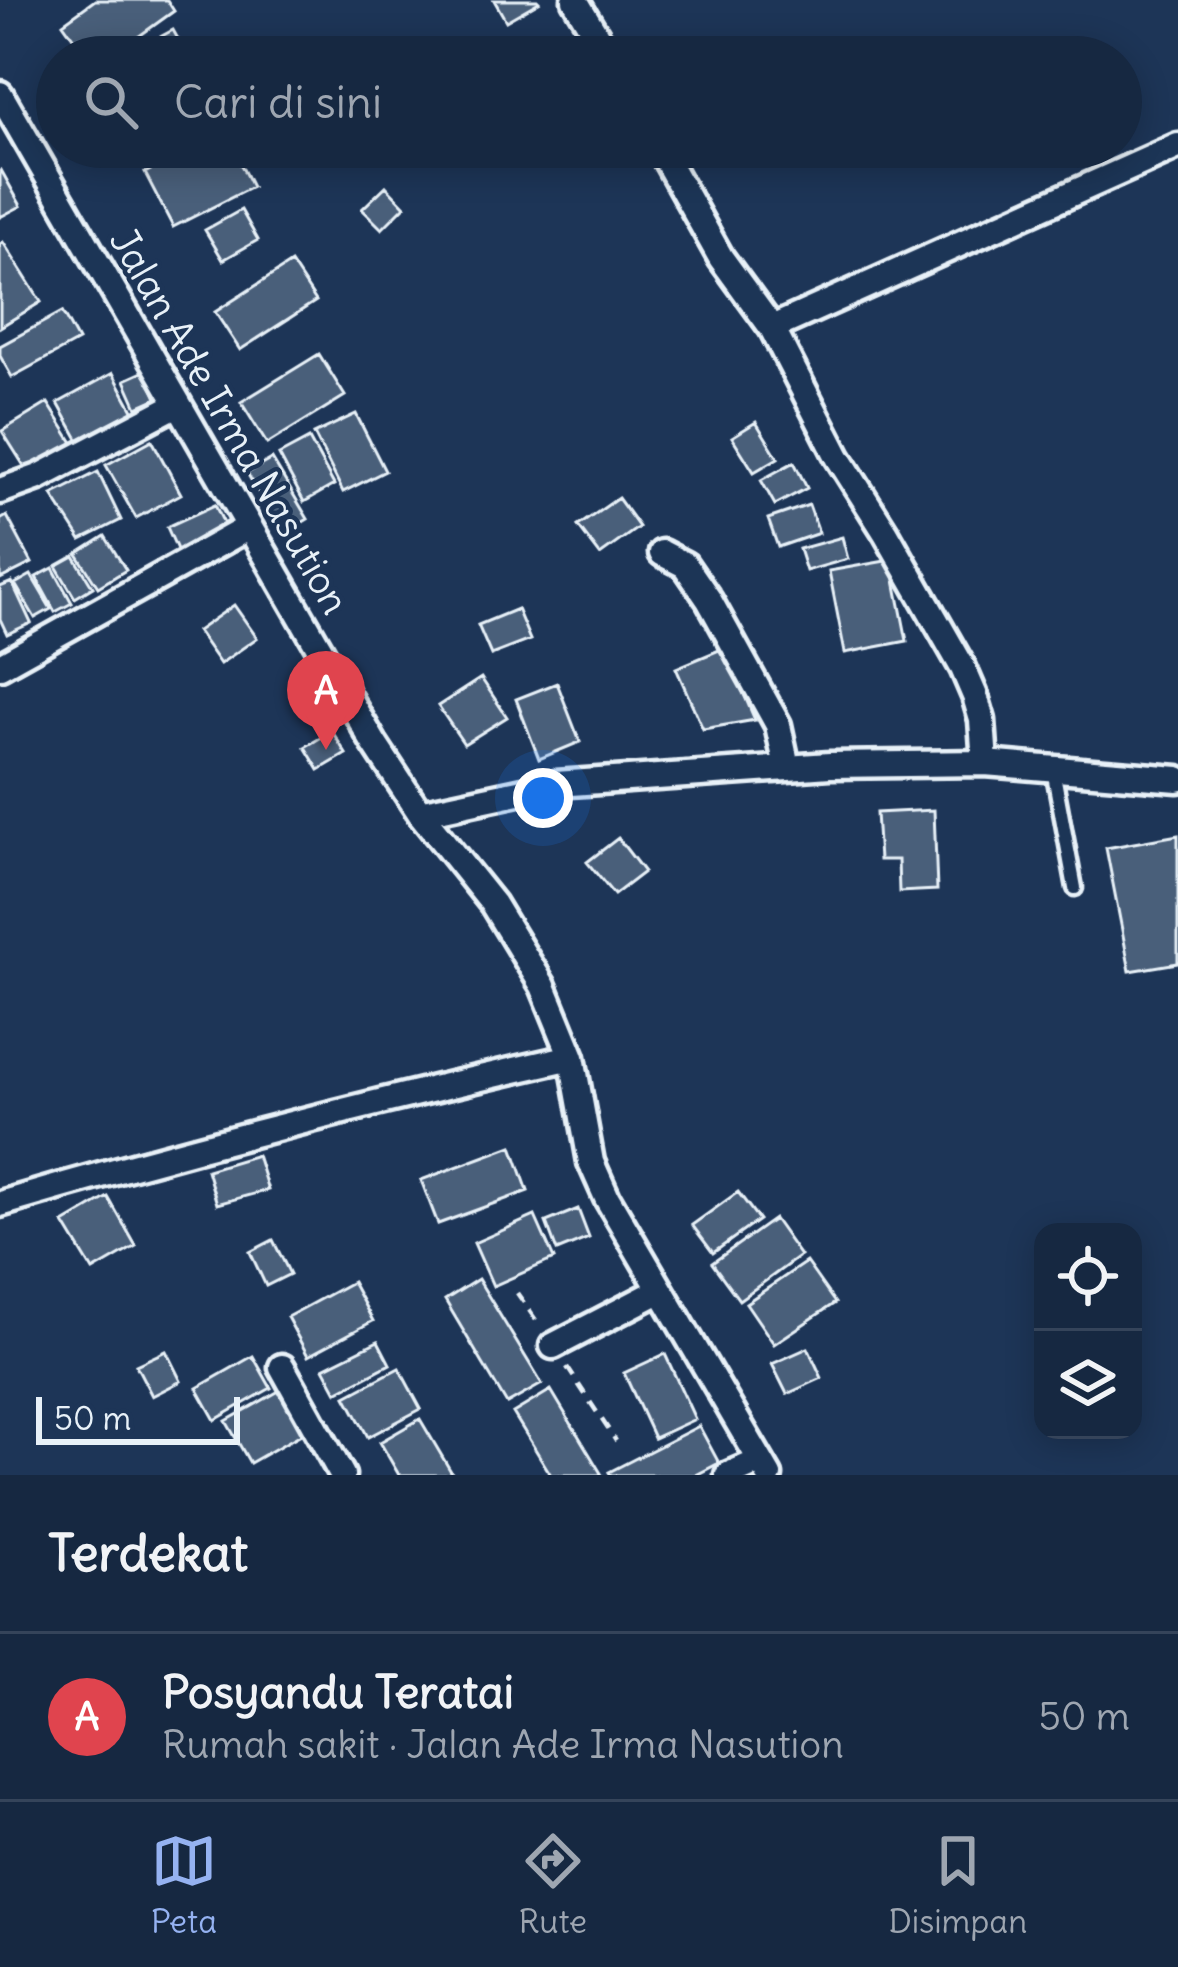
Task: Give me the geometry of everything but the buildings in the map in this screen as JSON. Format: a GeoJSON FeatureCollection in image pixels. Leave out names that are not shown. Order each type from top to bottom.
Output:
{"type":"FeatureCollection","features":[{"type":"Feature","properties":{"kind":"street"},"geometry":{"type":"LineString","coordinates":[[575,0],[596,36]]}},
{"type":"Feature","properties":{"kind":"street","name":"Jalan Ade Irma Nasution"},"geometry":{"type":"LineString","coordinates":[[0,94],[36,157]]}},
{"type":"Feature","properties":{"kind":"street"},"geometry":{"type":"LineString","coordinates":[[1142,162],[1178,146]]}},
{"type":"Feature","properties":{"kind":"street","name":"Jalan Ade Irma Nasution"},"geometry":{"type":"LineString","coordinates":[[42,168],[374,743],[420,813],[493,904],[543,986],[572,1057],[591,1162],[659,1291],[697,1348],[764,1468]]}},
{"type":"Feature","properties":{"kind":"street"},"geometry":{"type":"LineString","coordinates":[[671,168],[721,258],[772,328],[838,457],[963,668],[982,720],[986,763]]}},
{"type":"Feature","properties":{"kind":"street"},"geometry":{"type":"LineString","coordinates":[[772,328],[1129,168]]}},
{"type":"Feature","properties":{"kind":"street"},"geometry":{"type":"LineString","coordinates":[[0,491],[39,477],[178,404]]}},
{"type":"Feature","properties":{"kind":"street"},"geometry":{"type":"LineString","coordinates":[[0,666],[249,527]]}},
{"type":"Feature","properties":{"kind":"street"},"geometry":{"type":"LineString","coordinates":[[662,553],[692,572],[709,600],[778,725],[787,767]]}},
{"type":"Feature","properties":{"kind":"street"},"geometry":{"type":"LineString","coordinates":[[420,813],[556,784],[787,767],[986,763],[1178,779]]}},
{"type":"Feature","properties":{"kind":"street"},"geometry":{"type":"LineString","coordinates":[[0,1204],[412,1092],[572,1057]]}},
{"type":"Feature","properties":{"kind":"street"},"geometry":{"type":"LineString","coordinates":[[553,1346],[659,1291]]}},
{"type":"Feature","properties":{"kind":"street"},"geometry":{"type":"LineString","coordinates":[[282,1367],[342,1475]]}},
{"type":"Feature","properties":{"kind":"street"},"geometry":{"type":"LineString","coordinates":[[728,1475],[764,1468]]}},
{"type":"Feature","properties":{"kind":"lane"},"geometry":{"type":"LineString","coordinates":[[1053,768],[1075,888]]}},
{"type":"Feature","properties":{"kind":"path"},"geometry":{"type":"LineString","coordinates":[[517,1293],[616,1441]]}},
{"type":"Feature","properties":{"kind":"place","name":"Posyandu Teratai"},"geometry":{"type":"Point","coordinates":[326,750]}}]}
